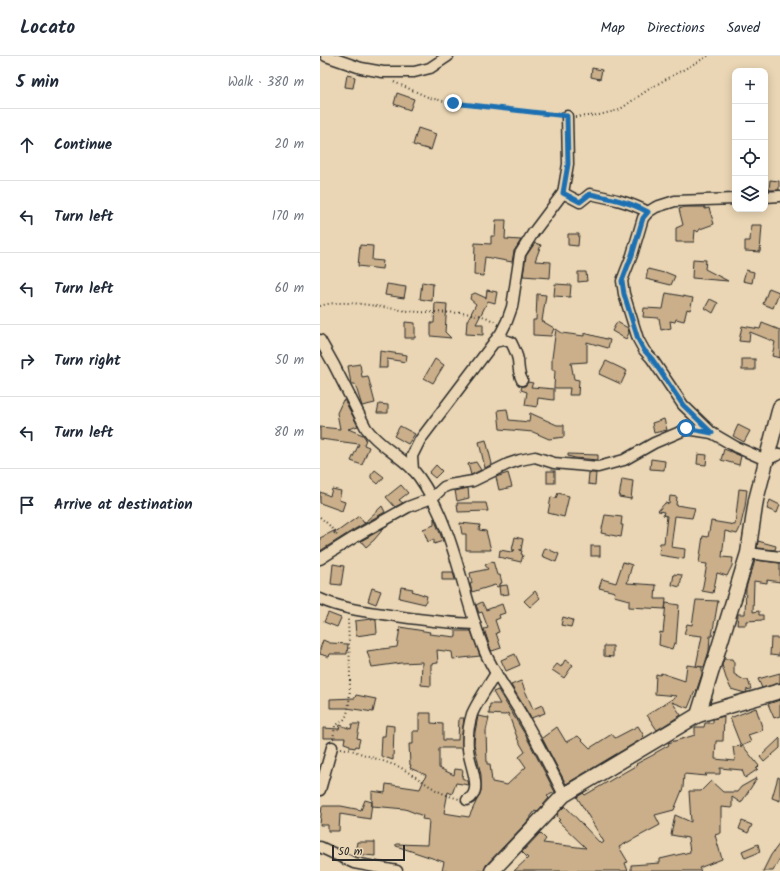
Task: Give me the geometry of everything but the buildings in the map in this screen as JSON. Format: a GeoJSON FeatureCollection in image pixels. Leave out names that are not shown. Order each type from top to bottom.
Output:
{"type":"FeatureCollection","features":[{"type":"Feature","properties":{"kind":"street"},"geometry":{"type":"LineString","coordinates":[[326,56],[362,68],[383,72],[414,72],[430,68],[448,56]]}},
{"type":"Feature","properties":{"kind":"street"},"geometry":{"type":"LineString","coordinates":[[413,470],[412,456],[420,440],[494,342],[508,321],[512,307],[520,254],[533,233],[563,193],[568,164],[567,116]]}},
{"type":"Feature","properties":{"kind":"street"},"geometry":{"type":"LineString","coordinates":[[563,193],[580,202],[590,194],[613,199],[638,207],[648,212]]}},
{"type":"Feature","properties":{"kind":"street"},"geometry":{"type":"LineString","coordinates":[[768,197],[780,196]]}},
{"type":"Feature","properties":{"kind":"street"},"geometry":{"type":"LineString","coordinates":[[732,199],[675,201],[656,207],[648,212],[643,218],[632,255],[622,281],[624,294],[638,339],[644,350],[652,359],[683,405],[712,433],[736,447],[766,460],[780,454]]}},
{"type":"Feature","properties":{"kind":"street"},"geometry":{"type":"LineString","coordinates":[[320,340],[372,438],[413,470],[432,498],[454,554],[468,603],[485,652],[496,674],[534,735],[564,795]]}},
{"type":"Feature","properties":{"kind":"street"},"geometry":{"type":"LineString","coordinates":[[494,342],[504,340],[511,342],[518,360],[519,375],[522,380]]}},
{"type":"Feature","properties":{"kind":"street"},"geometry":{"type":"LineString","coordinates":[[698,715],[748,553],[756,500],[780,407]]}},
{"type":"Feature","properties":{"kind":"street"},"geometry":{"type":"LineString","coordinates":[[320,559],[408,507],[432,498],[444,487],[473,481],[508,464],[535,457],[554,463],[598,467],[624,460],[654,443],[686,428],[712,433]]}},
{"type":"Feature","properties":{"kind":"street"},"geometry":{"type":"LineString","coordinates":[[748,553],[780,557]]}},
{"type":"Feature","properties":{"kind":"street"},"geometry":{"type":"LineString","coordinates":[[320,599],[348,608],[447,624],[475,624]]}},
{"type":"Feature","properties":{"kind":"street"},"geometry":{"type":"LineString","coordinates":[[467,800],[474,794],[475,784],[468,748],[469,729],[472,714],[496,674]]}},
{"type":"Feature","properties":{"kind":"street"},"geometry":{"type":"LineString","coordinates":[[492,871],[564,795],[698,715],[780,690]]}},
{"type":"Feature","properties":{"kind":"street"},"geometry":{"type":"LineString","coordinates":[[320,790],[332,747]]}},
{"type":"Feature","properties":{"kind":"street"},"geometry":{"type":"LineString","coordinates":[[320,847],[354,863],[397,871]]}},
{"type":"Feature","properties":{"kind":"path"},"geometry":{"type":"LineString","coordinates":[[392,81],[430,98],[453,103],[567,116],[599,115],[618,110],[652,86],[708,56]]}},
{"type":"Feature","properties":{"kind":"path"},"geometry":{"type":"LineString","coordinates":[[320,306],[343,304],[417,312],[467,314],[484,317],[495,322],[501,332]]}},
{"type":"Feature","properties":{"kind":"path"},"geometry":{"type":"LineString","coordinates":[[320,517],[330,526],[344,545]]}},
{"type":"Feature","properties":{"kind":"path"},"geometry":{"type":"LineString","coordinates":[[348,608],[350,665],[347,714],[342,722],[335,726],[332,747],[352,750],[400,767],[446,795],[467,800]]}},
{"type":"Feature","properties":{"kind":"route"},"geometry":{"type":"LineString","coordinates":[[453,103],[477,107],[567,116],[568,164],[563,193],[580,202],[590,194],[613,199],[638,207],[648,212],[643,218],[632,255],[622,281],[624,294],[638,339],[644,350],[652,359],[683,405],[712,433],[686,428]]}}]}
